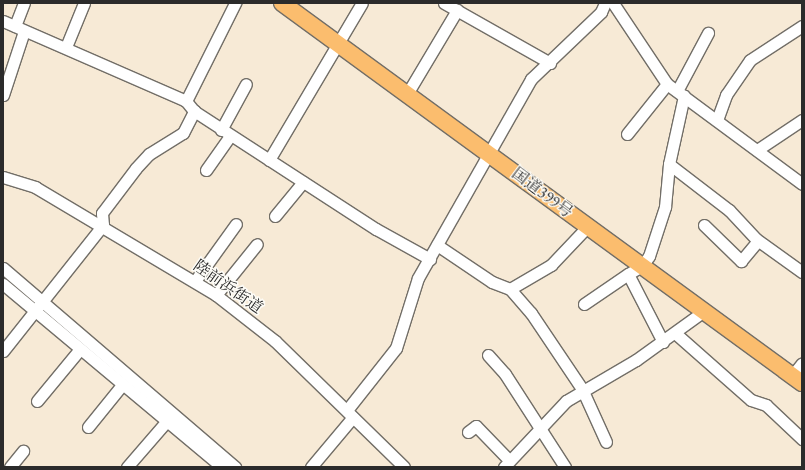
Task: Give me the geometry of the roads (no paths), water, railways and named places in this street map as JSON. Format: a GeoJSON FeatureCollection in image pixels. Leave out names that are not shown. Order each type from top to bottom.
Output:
{"type":"FeatureCollection","features":[{"type":"Feature","properties":{"kind":"highway","name":"国道399号"},"geometry":{"type":"LineString","coordinates":[[282,3],[587,227],[635,270],[704,311],[797,379]]}},
{"type":"Feature","properties":{"kind":"street"},"geometry":{"type":"LineString","coordinates":[[3,93],[20,29],[24,3]]}},
{"type":"Feature","properties":{"kind":"street"},"geometry":{"type":"LineString","coordinates":[[66,47],[84,3]]}},
{"type":"Feature","properties":{"kind":"street"},"geometry":{"type":"LineString","coordinates":[[186,101],[235,3]]}},
{"type":"Feature","properties":{"kind":"street"},"geometry":{"type":"LineString","coordinates":[[269,160],[336,42],[362,3]]}},
{"type":"Feature","properties":{"kind":"street"},"geometry":{"type":"LineString","coordinates":[[444,3],[550,63]]}},
{"type":"Feature","properties":{"kind":"street"},"geometry":{"type":"LineString","coordinates":[[311,467],[396,348],[418,278],[531,79],[550,63],[601,12],[605,3]]}},
{"type":"Feature","properties":{"kind":"street"},"geometry":{"type":"LineString","coordinates":[[612,3],[667,84],[802,184]]}},
{"type":"Feature","properties":{"kind":"street"},"geometry":{"type":"LineString","coordinates":[[407,94],[457,10]]}},
{"type":"Feature","properties":{"kind":"street"},"geometry":{"type":"LineString","coordinates":[[3,21],[66,47],[186,101],[194,111],[225,133],[376,229],[430,259]]}},
{"type":"Feature","properties":{"kind":"street"},"geometry":{"type":"LineString","coordinates":[[717,120],[726,95],[750,60],[802,26]]}},
{"type":"Feature","properties":{"kind":"street"},"geometry":{"type":"LineString","coordinates":[[584,304],[635,270],[649,256],[665,206],[669,164],[681,94],[708,33]]}},
{"type":"Feature","properties":{"kind":"street"},"geometry":{"type":"LineString","coordinates":[[206,170],[225,133],[246,84]]}},
{"type":"Feature","properties":{"kind":"street"},"geometry":{"type":"LineString","coordinates":[[627,134],[667,84]]}},
{"type":"Feature","properties":{"kind":"street"},"geometry":{"type":"LineString","coordinates":[[3,351],[103,225],[102,213],[136,168],[149,154],[183,133],[194,111]]}},
{"type":"Feature","properties":{"kind":"street"},"geometry":{"type":"LineString","coordinates":[[757,150],[802,120]]}},
{"type":"Feature","properties":{"kind":"street"},"geometry":{"type":"LineString","coordinates":[[669,164],[729,210],[758,241],[802,272]]}},
{"type":"Feature","properties":{"kind":"street","name":"陸前浜街道"},"geometry":{"type":"LineString","coordinates":[[3,177],[34,187],[103,225],[216,295],[275,341],[404,467]]}},
{"type":"Feature","properties":{"kind":"street"},"geometry":{"type":"LineString","coordinates":[[275,216],[303,182]]}},
{"type":"Feature","properties":{"kind":"street"},"geometry":{"type":"LineString","coordinates":[[195,282],[236,224]]}},
{"type":"Feature","properties":{"kind":"street"},"geometry":{"type":"LineString","coordinates":[[704,225],[741,261],[758,241]]}},
{"type":"Feature","properties":{"kind":"street"},"geometry":{"type":"LineString","coordinates":[[510,289],[551,265],[587,227]]}},
{"type":"Feature","properties":{"kind":"street"},"geometry":{"type":"LineString","coordinates":[[216,295],[257,244]]}},
{"type":"Feature","properties":{"kind":"street"},"geometry":{"type":"LineString","coordinates":[[437,245],[492,282],[510,289],[531,313],[582,389],[606,442]]}},
{"type":"Feature","properties":{"kind":"street"},"geometry":{"type":"LineString","coordinates":[[3,268],[80,349],[222,467]]}},
{"type":"Feature","properties":{"kind":"street"},"geometry":{"type":"LineString","coordinates":[[635,270],[663,342]]}},
{"type":"Feature","properties":{"kind":"street"},"geometry":{"type":"LineString","coordinates":[[3,284],[39,307],[235,467]]}},
{"type":"Feature","properties":{"kind":"street"},"geometry":{"type":"LineString","coordinates":[[468,432],[476,426],[506,464],[538,429],[582,389],[663,342],[704,311]]}},
{"type":"Feature","properties":{"kind":"street"},"geometry":{"type":"LineString","coordinates":[[676,333],[751,400],[766,404],[802,439]]}},
{"type":"Feature","properties":{"kind":"street"},"geometry":{"type":"LineString","coordinates":[[37,401],[80,349]]}},
{"type":"Feature","properties":{"kind":"street"},"geometry":{"type":"LineString","coordinates":[[488,355],[505,374],[538,429],[565,467]]}},
{"type":"Feature","properties":{"kind":"street"},"geometry":{"type":"LineString","coordinates":[[797,379],[802,363]]}},
{"type":"Feature","properties":{"kind":"street"},"geometry":{"type":"LineString","coordinates":[[88,427],[122,385]]}},
{"type":"Feature","properties":{"kind":"street"},"geometry":{"type":"LineString","coordinates":[[126,467],[166,422]]}},
{"type":"Feature","properties":{"kind":"street"},"geometry":{"type":"LineString","coordinates":[[10,467],[23,451]]}},
{"type":"Feature","properties":{"kind":"waterway"},"geometry":{"type":"LineString","coordinates":[[3,276],[20,291]]}}]}
